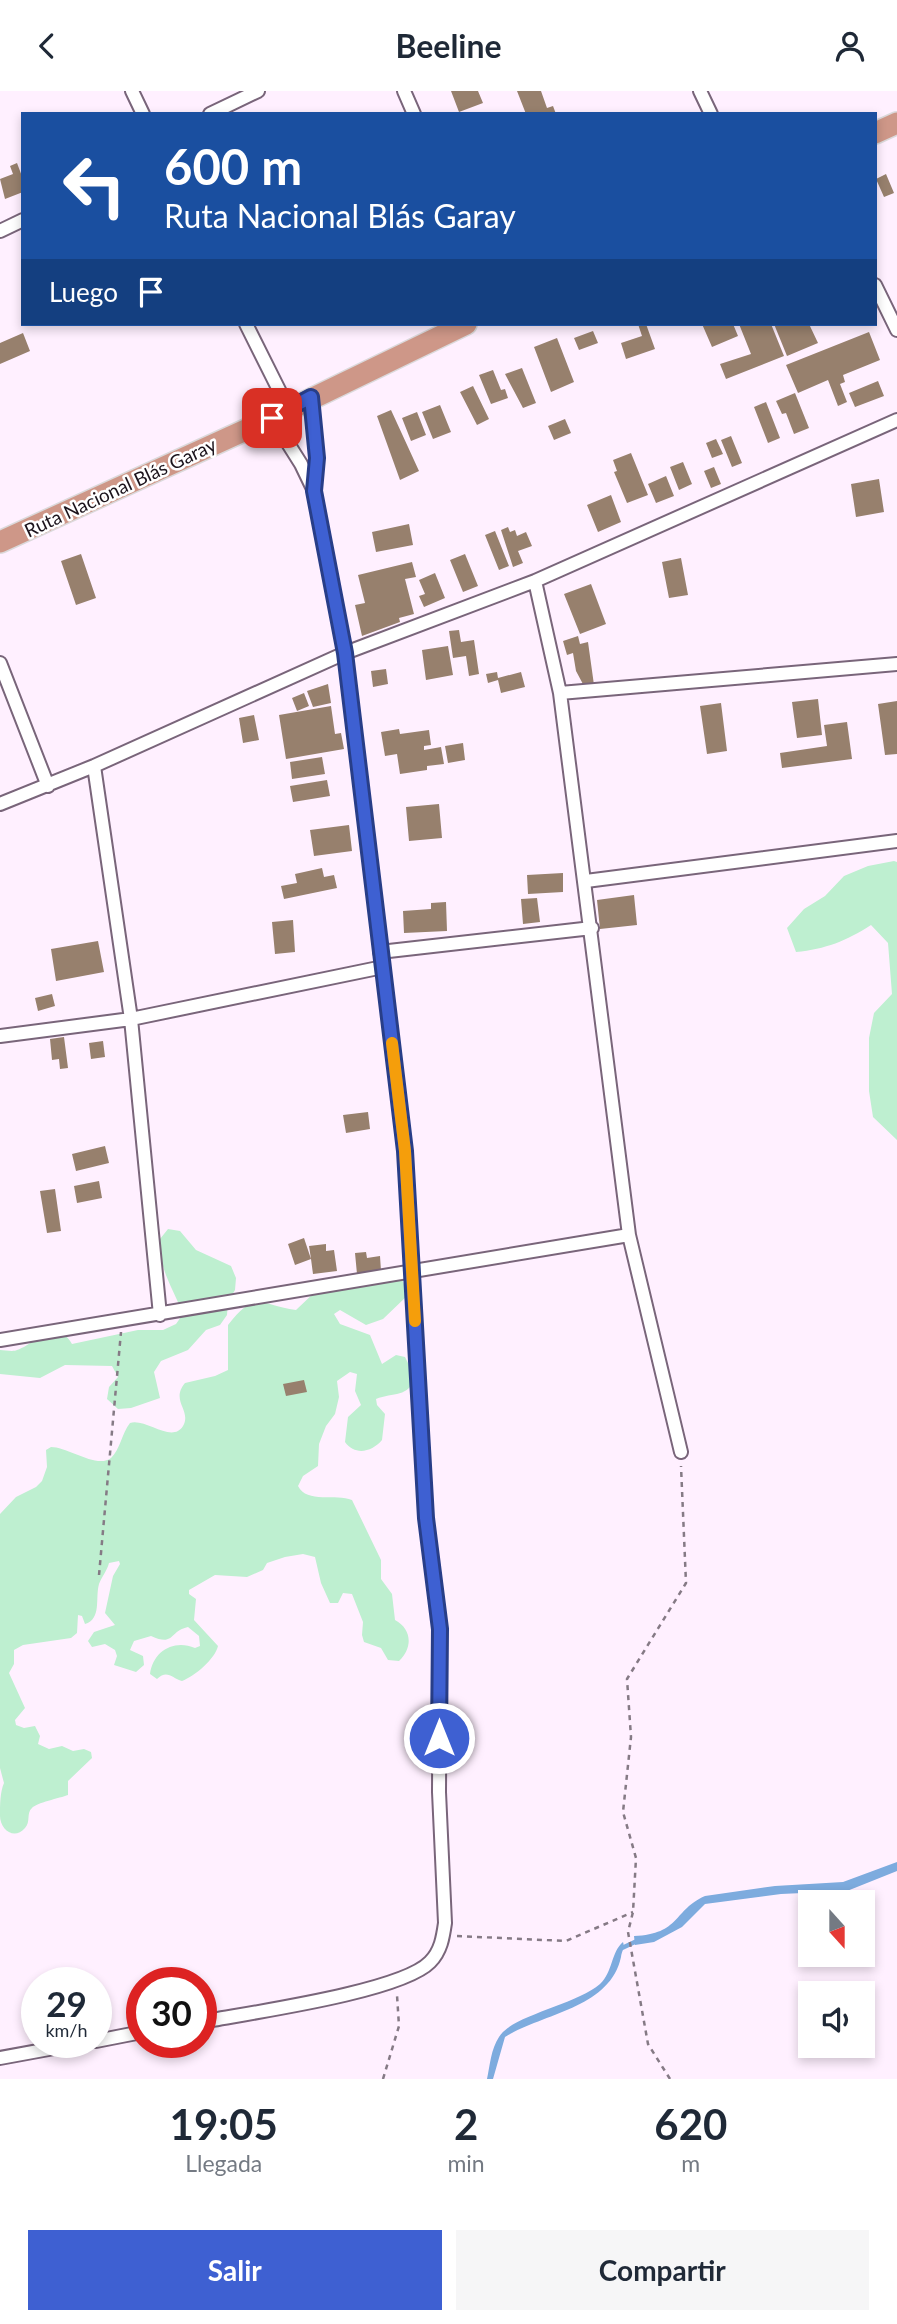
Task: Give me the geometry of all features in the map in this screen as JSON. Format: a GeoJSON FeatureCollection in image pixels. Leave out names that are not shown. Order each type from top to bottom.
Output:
{"type":"FeatureCollection","features":[{"type":"Feature","properties":{"kind":"highway"},"geometry":{"type":"LineString","coordinates":[[877,132],[897,123]]}},
{"type":"Feature","properties":{"kind":"highway","name":"Ruta Nacional Blás Garay"},"geometry":{"type":"LineString","coordinates":[[0,542],[462,326]]}},
{"type":"Feature","properties":{"kind":"street"},"geometry":{"type":"LineString","coordinates":[[132,91],[142,112]]}},
{"type":"Feature","properties":{"kind":"street"},"geometry":{"type":"LineString","coordinates":[[214,112],[258,91]]}},
{"type":"Feature","properties":{"kind":"street"},"geometry":{"type":"LineString","coordinates":[[404,91],[413,112]]}},
{"type":"Feature","properties":{"kind":"street"},"geometry":{"type":"LineString","coordinates":[[700,91],[710,112]]}},
{"type":"Feature","properties":{"kind":"street"},"geometry":{"type":"LineString","coordinates":[[0,231],[21,221]]}},
{"type":"Feature","properties":{"kind":"street"},"geometry":{"type":"LineString","coordinates":[[877,289],[897,330]]}},
{"type":"Feature","properties":{"kind":"street"},"geometry":{"type":"LineString","coordinates":[[217,2019],[304,2003],[417,1973],[431,1961],[442,1944],[445,1923],[439,1792],[440,1629],[426,1518],[405,1151],[345,653],[314,491],[247,326]]}},
{"type":"Feature","properties":{"kind":"street"},"geometry":{"type":"LineString","coordinates":[[311,397],[317,458],[314,491]]}},
{"type":"Feature","properties":{"kind":"street"},"geometry":{"type":"LineString","coordinates":[[0,804],[94,766],[345,653],[536,581],[897,420]]}},
{"type":"Feature","properties":{"kind":"street"},"geometry":{"type":"LineString","coordinates":[[536,581],[560,694],[592,928],[629,1235],[681,1452]]}},
{"type":"Feature","properties":{"kind":"street"},"geometry":{"type":"LineString","coordinates":[[0,663],[48,786]]}},
{"type":"Feature","properties":{"kind":"street"},"geometry":{"type":"LineString","coordinates":[[560,694],[897,664]]}},
{"type":"Feature","properties":{"kind":"street"},"geometry":{"type":"LineString","coordinates":[[94,766],[131,1019],[160,1315]]}},
{"type":"Feature","properties":{"kind":"street"},"geometry":{"type":"LineString","coordinates":[[586,881],[897,841]]}},
{"type":"Feature","properties":{"kind":"street"},"geometry":{"type":"LineString","coordinates":[[380,952],[592,928]]}},
{"type":"Feature","properties":{"kind":"street"},"geometry":{"type":"LineString","coordinates":[[0,1036],[131,1019],[383,967]]}},
{"type":"Feature","properties":{"kind":"street"},"geometry":{"type":"LineString","coordinates":[[0,1340],[629,1235]]}},
{"type":"Feature","properties":{"kind":"street"},"geometry":{"type":"LineString","coordinates":[[0,2058],[21,2054]]}},
{"type":"Feature","properties":{"kind":"path"},"geometry":{"type":"LineString","coordinates":[[99,1575],[122,1321]]}},
{"type":"Feature","properties":{"kind":"path"},"geometry":{"type":"LineString","coordinates":[[670,2079],[648,2044],[628,1932],[633,1912],[636,1858],[623,1812],[631,1737],[627,1679],[686,1583],[685,1496],[681,1452]]}},
{"type":"Feature","properties":{"kind":"path"},"geometry":{"type":"LineString","coordinates":[[443,1935],[566,1941],[633,1912]]}},
{"type":"Feature","properties":{"kind":"path"},"geometry":{"type":"LineString","coordinates":[[383,2079],[399,2026],[395,1981]]}},
{"type":"Feature","properties":{"kind":"green space"},"geometry":{"type":"Polygon","coordinates":[[[897,862],[897,1140],[873,1117],[869,1091],[869,1038],[874,1013],[892,994],[888,943],[871,925],[835,943],[796,952],[787,928],[804,909],[825,896],[844,876],[868,866],[897,862]]]}},
{"type":"Feature","properties":{"kind":"green space"},"geometry":{"type":"Polygon","coordinates":[[[168,1229],[180,1231],[196,1250],[231,1266],[236,1278],[235,1290],[228,1302],[227,1315],[220,1325],[206,1330],[188,1350],[161,1361],[154,1372],[160,1398],[131,1408],[118,1409],[107,1399],[109,1387],[118,1377],[112,1366],[65,1365],[40,1378],[0,1374],[0,1350],[15,1351],[53,1332],[66,1336],[72,1344],[138,1330],[163,1330],[176,1324],[183,1314],[167,1278],[160,1249],[160,1239],[168,1229]]]}},
{"type":"Feature","properties":{"kind":"green space"},"geometry":{"type":"Polygon","coordinates":[[[393,1278],[402,1279],[408,1295],[383,1319],[366,1325],[340,1310],[334,1314],[340,1324],[370,1335],[382,1364],[396,1355],[405,1357],[415,1377],[412,1384],[405,1391],[376,1399],[377,1405],[385,1414],[382,1440],[369,1450],[358,1451],[345,1442],[348,1417],[361,1405],[355,1391],[357,1374],[350,1372],[337,1381],[339,1397],[335,1414],[326,1426],[319,1444],[318,1466],[303,1476],[298,1486],[308,1495],[352,1500],[381,1560],[381,1579],[392,1594],[395,1620],[405,1628],[409,1639],[404,1656],[399,1661],[388,1660],[381,1648],[364,1642],[363,1622],[352,1594],[343,1593],[338,1603],[330,1603],[321,1583],[315,1557],[303,1554],[267,1563],[263,1570],[247,1577],[215,1575],[189,1590],[189,1594],[196,1599],[194,1620],[218,1646],[209,1661],[187,1679],[182,1681],[167,1674],[157,1679],[150,1674],[160,1653],[172,1646],[200,1646],[199,1636],[188,1627],[168,1639],[151,1636],[134,1641],[130,1650],[143,1656],[144,1665],[136,1672],[114,1665],[117,1656],[115,1650],[105,1644],[92,1647],[88,1641],[94,1632],[115,1625],[105,1613],[113,1576],[120,1564],[119,1561],[109,1563],[99,1584],[94,1618],[85,1624],[82,1616],[78,1615],[77,1633],[71,1638],[23,1645],[14,1650],[14,1664],[9,1673],[25,1708],[15,1720],[16,1725],[24,1728],[35,1726],[40,1736],[38,1744],[49,1749],[62,1746],[73,1751],[84,1749],[91,1752],[92,1758],[68,1781],[68,1795],[34,1806],[29,1812],[28,1823],[21,1832],[8,1832],[2,1825],[0,1816],[4,1783],[0,1768],[0,1514],[16,1497],[42,1481],[47,1467],[46,1450],[51,1447],[105,1461],[114,1455],[130,1423],[136,1422],[166,1432],[178,1431],[185,1420],[180,1400],[181,1389],[185,1383],[228,1370],[228,1325],[246,1306],[260,1302],[296,1310],[316,1291],[346,1289],[393,1278]]]}},
{"type":"Feature","properties":{"kind":"water"},"geometry":{"type":"Polygon","coordinates":[[[897,1862],[897,1871],[850,1890],[798,1890],[798,1893],[705,1904],[682,1927],[654,1942],[635,1945],[634,1936],[660,1931],[669,1926],[687,1908],[705,1896],[775,1886],[843,1882],[897,1862]]]}},
{"type":"Feature","properties":{"kind":"water"},"geometry":{"type":"Polygon","coordinates":[[[623,1942],[621,1957],[614,1974],[604,1988],[573,2007],[505,2037],[493,2079],[487,2079],[494,2047],[506,2029],[530,2016],[576,1998],[600,1984],[623,1942]]]}},
{"type":"Feature","properties":{"kind":"building"},"geometry":{"type":"Polygon","coordinates":[[[451,91],[478,91],[483,103],[459,112],[451,91]]]}},
{"type":"Feature","properties":{"kind":"building"},"geometry":{"type":"Polygon","coordinates":[[[517,91],[541,91],[547,108],[553,106],[555,112],[525,112],[517,91]]]}},
{"type":"Feature","properties":{"kind":"building"},"geometry":{"type":"Polygon","coordinates":[[[17,163],[21,174],[21,193],[5,199],[0,179],[13,174],[10,166],[17,163]]]}},
{"type":"Feature","properties":{"kind":"building"},"geometry":{"type":"Polygon","coordinates":[[[886,174],[894,193],[884,197],[877,178],[886,174]]]}},
{"type":"Feature","properties":{"kind":"building"},"geometry":{"type":"Polygon","coordinates":[[[639,326],[647,326],[655,349],[626,359],[621,343],[642,336],[639,326]]]}},
{"type":"Feature","properties":{"kind":"building"},"geometry":{"type":"Polygon","coordinates":[[[703,326],[734,326],[738,336],[712,347],[703,326]]]}},
{"type":"Feature","properties":{"kind":"building"},"geometry":{"type":"Polygon","coordinates":[[[740,326],[772,326],[784,356],[726,379],[720,364],[751,354],[740,326]]]}},
{"type":"Feature","properties":{"kind":"building"},"geometry":{"type":"Polygon","coordinates":[[[775,326],[810,326],[818,343],[787,356],[775,326]]]}},
{"type":"Feature","properties":{"kind":"building"},"geometry":{"type":"Polygon","coordinates":[[[593,331],[598,343],[579,350],[574,338],[593,331]]]}},
{"type":"Feature","properties":{"kind":"building"},"geometry":{"type":"Polygon","coordinates":[[[869,332],[880,360],[843,375],[845,382],[840,384],[847,402],[838,406],[828,380],[798,393],[786,365],[869,332]]]}},
{"type":"Feature","properties":{"kind":"building"},"geometry":{"type":"Polygon","coordinates":[[[23,333],[30,351],[0,364],[0,343],[23,333]]]}},
{"type":"Feature","properties":{"kind":"building"},"geometry":{"type":"Polygon","coordinates":[[[557,338],[574,382],[551,392],[534,347],[557,338]]]}},
{"type":"Feature","properties":{"kind":"building"},"geometry":{"type":"Polygon","coordinates":[[[522,368],[536,403],[523,408],[505,374],[522,368]]]}},
{"type":"Feature","properties":{"kind":"building"},"geometry":{"type":"Polygon","coordinates":[[[493,370],[501,390],[505,389],[508,398],[491,404],[479,375],[493,370]]]}},
{"type":"Feature","properties":{"kind":"building"},"geometry":{"type":"Polygon","coordinates":[[[878,381],[884,396],[855,407],[849,393],[878,381]]]}},
{"type":"Feature","properties":{"kind":"building"},"geometry":{"type":"Polygon","coordinates":[[[473,386],[489,419],[477,425],[460,392],[473,386]]]}},
{"type":"Feature","properties":{"kind":"building"},"geometry":{"type":"Polygon","coordinates":[[[795,393],[809,428],[794,434],[786,413],[782,414],[776,401],[795,393]]]}},
{"type":"Feature","properties":{"kind":"building"},"geometry":{"type":"Polygon","coordinates":[[[766,402],[780,438],[768,443],[754,407],[766,402]]]}},
{"type":"Feature","properties":{"kind":"building"},"geometry":{"type":"Polygon","coordinates":[[[440,405],[451,432],[433,439],[422,412],[440,405]]]}},
{"type":"Feature","properties":{"kind":"building"},"geometry":{"type":"Polygon","coordinates":[[[391,410],[419,471],[400,480],[377,416],[391,410]]]}},
{"type":"Feature","properties":{"kind":"building"},"geometry":{"type":"Polygon","coordinates":[[[417,412],[426,435],[411,441],[402,418],[417,412]]]}},
{"type":"Feature","properties":{"kind":"building"},"geometry":{"type":"Polygon","coordinates":[[[565,419],[571,433],[554,440],[548,426],[565,419]]]}},
{"type":"Feature","properties":{"kind":"building"},"geometry":{"type":"Polygon","coordinates":[[[731,436],[742,463],[732,467],[721,440],[731,436]]]}},
{"type":"Feature","properties":{"kind":"building"},"geometry":{"type":"Polygon","coordinates":[[[716,439],[723,454],[712,458],[706,443],[716,439]]]}},
{"type":"Feature","properties":{"kind":"building"},"geometry":{"type":"Polygon","coordinates":[[[631,453],[648,495],[627,503],[614,472],[617,471],[613,460],[631,453]]]}},
{"type":"Feature","properties":{"kind":"building"},"geometry":{"type":"Polygon","coordinates":[[[683,462],[692,484],[679,490],[670,467],[683,462]]]}},
{"type":"Feature","properties":{"kind":"building"},"geometry":{"type":"Polygon","coordinates":[[[714,467],[721,484],[711,488],[704,471],[714,467]]]}},
{"type":"Feature","properties":{"kind":"building"},"geometry":{"type":"Polygon","coordinates":[[[666,476],[674,496],[656,503],[648,484],[666,476]]]}},
{"type":"Feature","properties":{"kind":"building"},"geometry":{"type":"Polygon","coordinates":[[[879,479],[884,512],[856,517],[851,484],[879,479]]]}},
{"type":"Feature","properties":{"kind":"building"},"geometry":{"type":"Polygon","coordinates":[[[611,495],[621,522],[598,532],[587,505],[611,495]]]}},
{"type":"Feature","properties":{"kind":"building"},"geometry":{"type":"Polygon","coordinates":[[[409,524],[413,545],[376,552],[372,532],[409,524]]]}},
{"type":"Feature","properties":{"kind":"building"},"geometry":{"type":"Polygon","coordinates":[[[508,527],[510,532],[515,530],[517,536],[526,532],[532,546],[518,551],[523,563],[513,567],[501,530],[508,527]]]}},
{"type":"Feature","properties":{"kind":"building"},"geometry":{"type":"Polygon","coordinates":[[[495,531],[509,566],[499,570],[485,535],[495,531]]]}},
{"type":"Feature","properties":{"kind":"building"},"geometry":{"type":"Polygon","coordinates":[[[81,554],[96,598],[76,605],[61,561],[81,554]]]}},
{"type":"Feature","properties":{"kind":"building"},"geometry":{"type":"Polygon","coordinates":[[[465,554],[478,586],[463,592],[450,560],[465,554]]]}},
{"type":"Feature","properties":{"kind":"building"},"geometry":{"type":"Polygon","coordinates":[[[681,558],[688,595],[669,598],[662,562],[681,558]]]}},
{"type":"Feature","properties":{"kind":"building"},"geometry":{"type":"Polygon","coordinates":[[[412,562],[416,577],[405,579],[414,614],[399,618],[400,622],[362,636],[355,605],[365,603],[358,575],[412,562]]]}},
{"type":"Feature","properties":{"kind":"building"},"geometry":{"type":"Polygon","coordinates":[[[435,573],[445,598],[424,607],[419,596],[425,594],[419,580],[435,573]]]}},
{"type":"Feature","properties":{"kind":"building"},"geometry":{"type":"Polygon","coordinates":[[[591,584],[606,624],[580,634],[564,594],[591,584]]]}},
{"type":"Feature","properties":{"kind":"building"},"geometry":{"type":"Polygon","coordinates":[[[459,630],[461,642],[474,640],[479,674],[469,676],[466,656],[453,658],[449,631],[459,630]]]}},
{"type":"Feature","properties":{"kind":"building"},"geometry":{"type":"Polygon","coordinates":[[[578,636],[580,644],[588,642],[594,685],[584,686],[576,671],[573,653],[567,655],[563,641],[578,636]]]}},
{"type":"Feature","properties":{"kind":"building"},"geometry":{"type":"Polygon","coordinates":[[[448,646],[453,675],[426,680],[422,650],[448,646]]]}},
{"type":"Feature","properties":{"kind":"building"},"geometry":{"type":"Polygon","coordinates":[[[386,669],[388,684],[373,687],[371,671],[386,669]]]}},
{"type":"Feature","properties":{"kind":"building"},"geometry":{"type":"Polygon","coordinates":[[[497,672],[498,678],[521,672],[525,687],[501,693],[498,680],[488,683],[486,674],[497,672]]]}},
{"type":"Feature","properties":{"kind":"building"},"geometry":{"type":"Polygon","coordinates":[[[328,684],[331,703],[313,707],[307,691],[328,684]]]}},
{"type":"Feature","properties":{"kind":"building"},"geometry":{"type":"Polygon","coordinates":[[[304,693],[309,706],[297,711],[292,698],[304,693]]]}},
{"type":"Feature","properties":{"kind":"building"},"geometry":{"type":"Polygon","coordinates":[[[818,699],[822,735],[797,738],[792,702],[818,699]]]}},
{"type":"Feature","properties":{"kind":"building"},"geometry":{"type":"Polygon","coordinates":[[[897,701],[897,754],[885,755],[878,704],[897,701]]]}},
{"type":"Feature","properties":{"kind":"building"},"geometry":{"type":"Polygon","coordinates":[[[721,703],[727,751],[707,754],[700,706],[721,703]]]}},
{"type":"Feature","properties":{"kind":"building"},"geometry":{"type":"Polygon","coordinates":[[[331,706],[335,734],[341,733],[344,749],[286,759],[279,715],[331,706]]]}},
{"type":"Feature","properties":{"kind":"building"},"geometry":{"type":"Polygon","coordinates":[[[254,715],[259,740],[243,743],[239,718],[254,715]]]}},
{"type":"Feature","properties":{"kind":"building"},"geometry":{"type":"Polygon","coordinates":[[[847,722],[852,759],[782,768],[780,753],[827,746],[824,725],[847,722]]]}},
{"type":"Feature","properties":{"kind":"building"},"geometry":{"type":"Polygon","coordinates":[[[399,729],[400,734],[429,730],[431,745],[424,746],[424,750],[441,747],[444,764],[400,774],[397,754],[385,756],[381,732],[399,729]]]}},
{"type":"Feature","properties":{"kind":"building"},"geometry":{"type":"Polygon","coordinates":[[[463,743],[465,760],[448,763],[445,746],[463,743]]]}},
{"type":"Feature","properties":{"kind":"building"},"geometry":{"type":"Polygon","coordinates":[[[322,757],[325,774],[292,779],[290,762],[322,757]]]}},
{"type":"Feature","properties":{"kind":"building"},"geometry":{"type":"Polygon","coordinates":[[[327,780],[330,796],[293,802],[290,786],[327,780]]]}},
{"type":"Feature","properties":{"kind":"building"},"geometry":{"type":"Polygon","coordinates":[[[439,804],[442,838],[409,841],[406,807],[439,804]]]}},
{"type":"Feature","properties":{"kind":"building"},"geometry":{"type":"Polygon","coordinates":[[[349,825],[352,851],[314,856],[310,830],[349,825]]]}},
{"type":"Feature","properties":{"kind":"building"},"geometry":{"type":"Polygon","coordinates":[[[322,868],[324,877],[334,875],[337,888],[284,899],[281,886],[297,883],[295,874],[322,868]]]}},
{"type":"Feature","properties":{"kind":"building"},"geometry":{"type":"Polygon","coordinates":[[[563,873],[563,892],[528,894],[527,875],[563,873]]]}},
{"type":"Feature","properties":{"kind":"building"},"geometry":{"type":"Polygon","coordinates":[[[634,895],[637,925],[600,929],[597,900],[634,895]]]}},
{"type":"Feature","properties":{"kind":"building"},"geometry":{"type":"Polygon","coordinates":[[[537,898],[540,922],[523,924],[521,899],[537,898]]]}},
{"type":"Feature","properties":{"kind":"building"},"geometry":{"type":"Polygon","coordinates":[[[446,902],[447,931],[404,933],[403,911],[431,909],[431,903],[446,902]]]}},
{"type":"Feature","properties":{"kind":"building"},"geometry":{"type":"Polygon","coordinates":[[[293,920],[295,952],[275,954],[272,922],[293,920]]]}},
{"type":"Feature","properties":{"kind":"building"},"geometry":{"type":"Polygon","coordinates":[[[98,941],[104,972],[56,981],[51,949],[98,941]]]}},
{"type":"Feature","properties":{"kind":"building"},"geometry":{"type":"Polygon","coordinates":[[[52,994],[55,1006],[38,1011],[35,998],[52,994]]]}},
{"type":"Feature","properties":{"kind":"building"},"geometry":{"type":"Polygon","coordinates":[[[64,1037],[68,1068],[60,1069],[59,1059],[52,1060],[50,1039],[64,1037]]]}},
{"type":"Feature","properties":{"kind":"building"},"geometry":{"type":"Polygon","coordinates":[[[103,1041],[105,1057],[91,1059],[89,1043],[103,1041]]]}},
{"type":"Feature","properties":{"kind":"building"},"geometry":{"type":"Polygon","coordinates":[[[368,1112],[370,1129],[346,1133],[343,1115],[368,1112]]]}},
{"type":"Feature","properties":{"kind":"building"},"geometry":{"type":"Polygon","coordinates":[[[105,1146],[109,1163],[76,1171],[72,1154],[105,1146]]]}},
{"type":"Feature","properties":{"kind":"building"},"geometry":{"type":"Polygon","coordinates":[[[99,1181],[102,1198],[77,1203],[74,1186],[99,1181]]]}},
{"type":"Feature","properties":{"kind":"building"},"geometry":{"type":"Polygon","coordinates":[[[55,1189],[61,1231],[47,1233],[40,1191],[55,1189]]]}},
{"type":"Feature","properties":{"kind":"building"},"geometry":{"type":"Polygon","coordinates":[[[304,1238],[311,1259],[295,1265],[288,1244],[304,1238]]]}},
{"type":"Feature","properties":{"kind":"building"},"geometry":{"type":"Polygon","coordinates":[[[326,1244],[326,1251],[334,1250],[337,1271],[313,1274],[309,1246],[326,1244]]]}},
{"type":"Feature","properties":{"kind":"building"},"geometry":{"type":"Polygon","coordinates":[[[366,1252],[367,1258],[380,1256],[381,1271],[357,1274],[355,1253],[366,1252]]]}},
{"type":"Feature","properties":{"kind":"building"},"geometry":{"type":"Polygon","coordinates":[[[304,1380],[307,1392],[286,1396],[283,1384],[304,1380]]]}},
{"type":"Feature","properties":{"kind":"waterway"},"geometry":{"type":"LineString","coordinates":[[622,1948],[639,1940]]}},
{"type":"Feature","properties":{"kind":"slow traffic"},"geometry":{"type":"LineString","coordinates":[[392,1043],[405,1151],[415,1321]]}},
{"type":"Feature","properties":{"kind":"route"},"geometry":{"type":"LineString","coordinates":[[272,418],[311,397],[317,458],[314,491],[345,653],[405,1151],[426,1518],[440,1629],[439,1738]]}}]}
